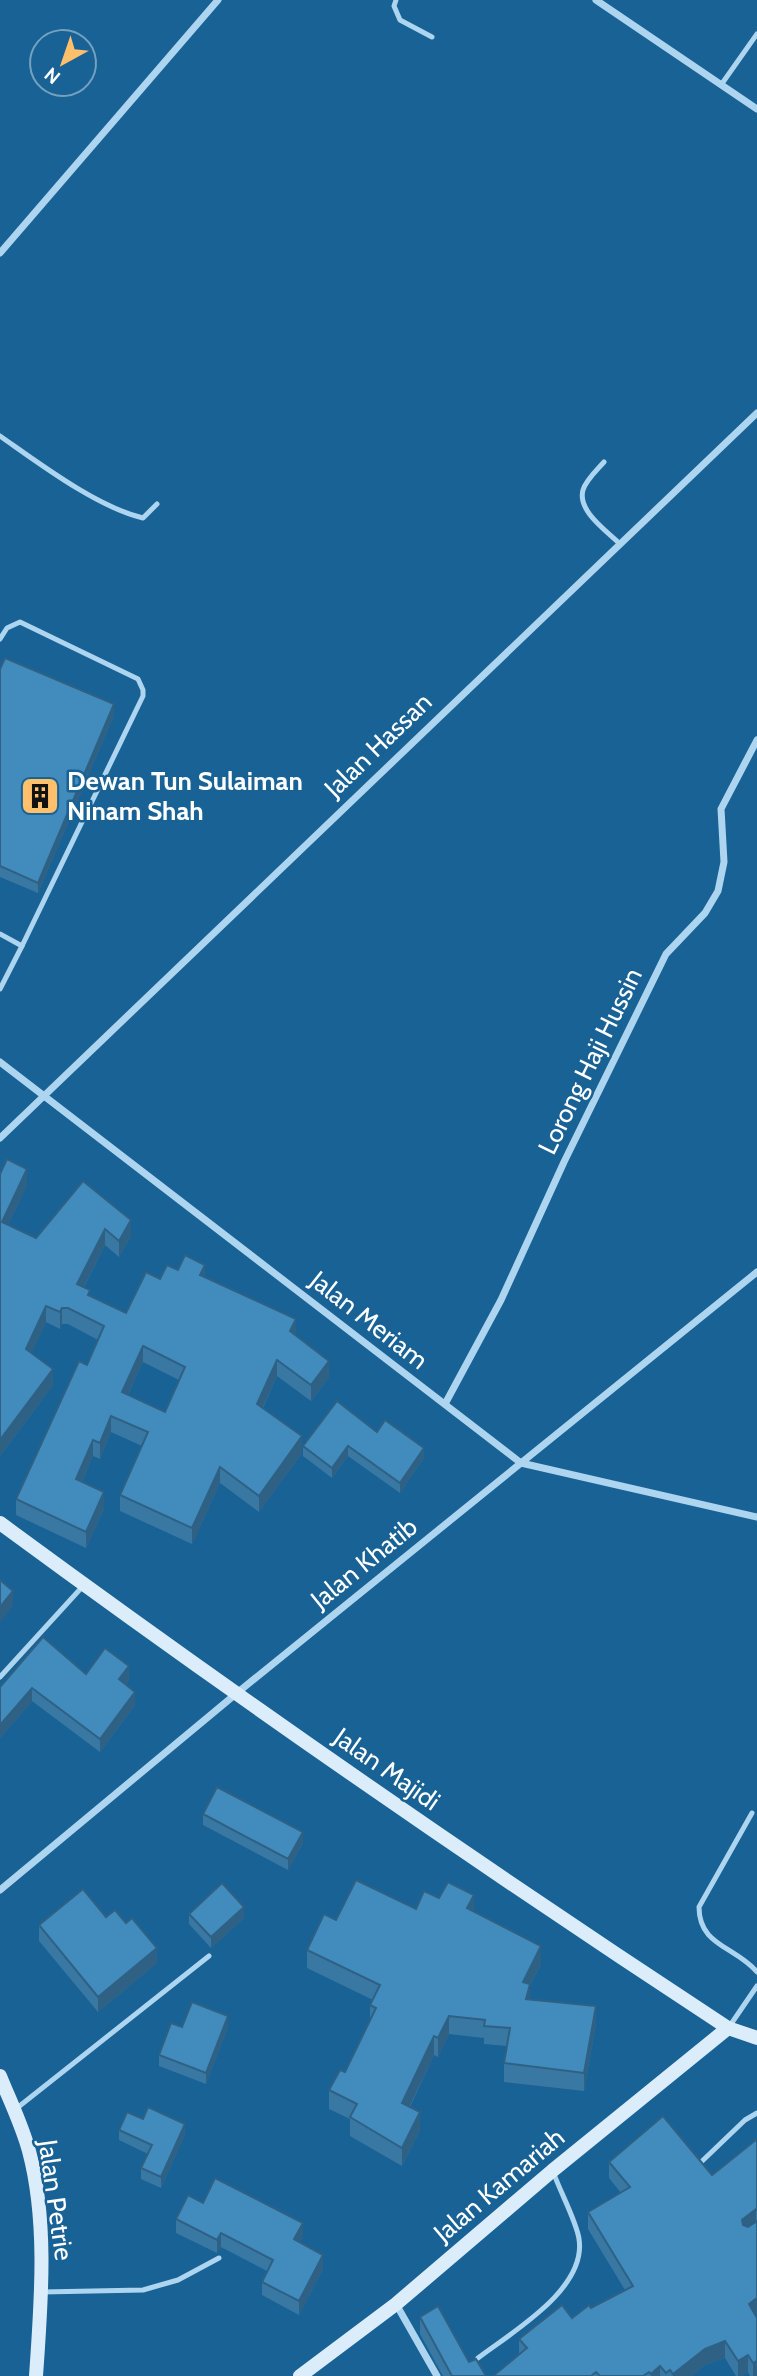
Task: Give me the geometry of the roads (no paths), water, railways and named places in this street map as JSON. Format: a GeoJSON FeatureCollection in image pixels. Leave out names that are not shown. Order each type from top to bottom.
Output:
{"type":"FeatureCollection","features":[{"type":"Feature","properties":{"kind":"street"},"geometry":{"type":"LineString","coordinates":[[0,253],[218,0]]}},
{"type":"Feature","properties":{"kind":"street"},"geometry":{"type":"LineString","coordinates":[[596,0],[757,110]]}},
{"type":"Feature","properties":{"kind":"street","name":"Jalan Hassan"},"geometry":{"type":"LineString","coordinates":[[0,1138],[757,413]]}},
{"type":"Feature","properties":{"kind":"street","name":"Lorong Haji Hussin"},"geometry":{"type":"LineString","coordinates":[[445,1404],[501,1300],[564,1162],[666,954],[705,913],[718,891],[724,862],[721,809],[757,740]]}},
{"type":"Feature","properties":{"kind":"street","name":"Jalan Meriam"},"geometry":{"type":"LineString","coordinates":[[0,1062],[521,1463],[757,1517]]}},
{"type":"Feature","properties":{"kind":"street","name":"Jalan Khatib"},"geometry":{"type":"LineString","coordinates":[[0,1891],[237,1693],[757,1272]]}},
{"type":"Feature","properties":{"kind":"street","name":"Jalan Majidi"},"geometry":{"type":"LineString","coordinates":[[0,1522],[504,1881],[728,2028],[757,2038]]}},
{"type":"Feature","properties":{"kind":"street","name":"Jalan Kamariah"},"geometry":{"type":"LineString","coordinates":[[300,2376],[396,2304],[552,2171],[728,2028]]}},
{"type":"Feature","properties":{"kind":"street","name":"Jalan Petrie"},"geometry":{"type":"LineString","coordinates":[[0,2076],[30,2153],[41,2235],[42,2292],[36,2376]]}},
{"type":"Feature","properties":{"kind":"street"},"geometry":{"type":"LineString","coordinates":[[396,2304],[437,2376]]}},
{"type":"Feature","properties":{"kind":"lane"},"geometry":{"type":"LineString","coordinates":[[396,0],[394,6],[400,20],[432,37]]}},
{"type":"Feature","properties":{"kind":"lane"},"geometry":{"type":"LineString","coordinates":[[721,85],[756,38]]}},
{"type":"Feature","properties":{"kind":"lane"},"geometry":{"type":"LineString","coordinates":[[0,436],[72,484],[125,514],[143,518],[158,504]]}},
{"type":"Feature","properties":{"kind":"lane"},"geometry":{"type":"LineString","coordinates":[[604,462],[583,488],[582,499],[584,508],[620,544]]}},
{"type":"Feature","properties":{"kind":"lane"},"geometry":{"type":"LineString","coordinates":[[0,639],[7,628],[20,622],[138,679],[143,690],[143,696],[0,989]]}},
{"type":"Feature","properties":{"kind":"lane"},"geometry":{"type":"LineString","coordinates":[[0,934],[22,946]]}},
{"type":"Feature","properties":{"kind":"lane"},"geometry":{"type":"LineString","coordinates":[[0,1677],[85,1585]]}},
{"type":"Feature","properties":{"kind":"lane"},"geometry":{"type":"LineString","coordinates":[[752,1813],[699,1907],[699,1919],[701,1927],[708,1935],[750,1964],[757,1972]]}},
{"type":"Feature","properties":{"kind":"lane"},"geometry":{"type":"LineString","coordinates":[[14,2110],[209,1956]]}},
{"type":"Feature","properties":{"kind":"lane"},"geometry":{"type":"LineString","coordinates":[[728,2028],[757,1986]]}},
{"type":"Feature","properties":{"kind":"lane"},"geometry":{"type":"LineString","coordinates":[[696,2166],[745,2120],[757,2113]]}},
{"type":"Feature","properties":{"kind":"lane"},"geometry":{"type":"LineString","coordinates":[[478,2358],[539,2312],[569,2281],[578,2262],[579,2239],[552,2171]]}},
{"type":"Feature","properties":{"kind":"lane"},"geometry":{"type":"LineString","coordinates":[[42,2292],[143,2290],[178,2280],[219,2258]]}},
{"type":"Feature","properties":{"kind":"place","name":"Dewan Tun Sulaiman Ninam Shah"},"geometry":{"type":"Point","coordinates":[40,796]}}]}
